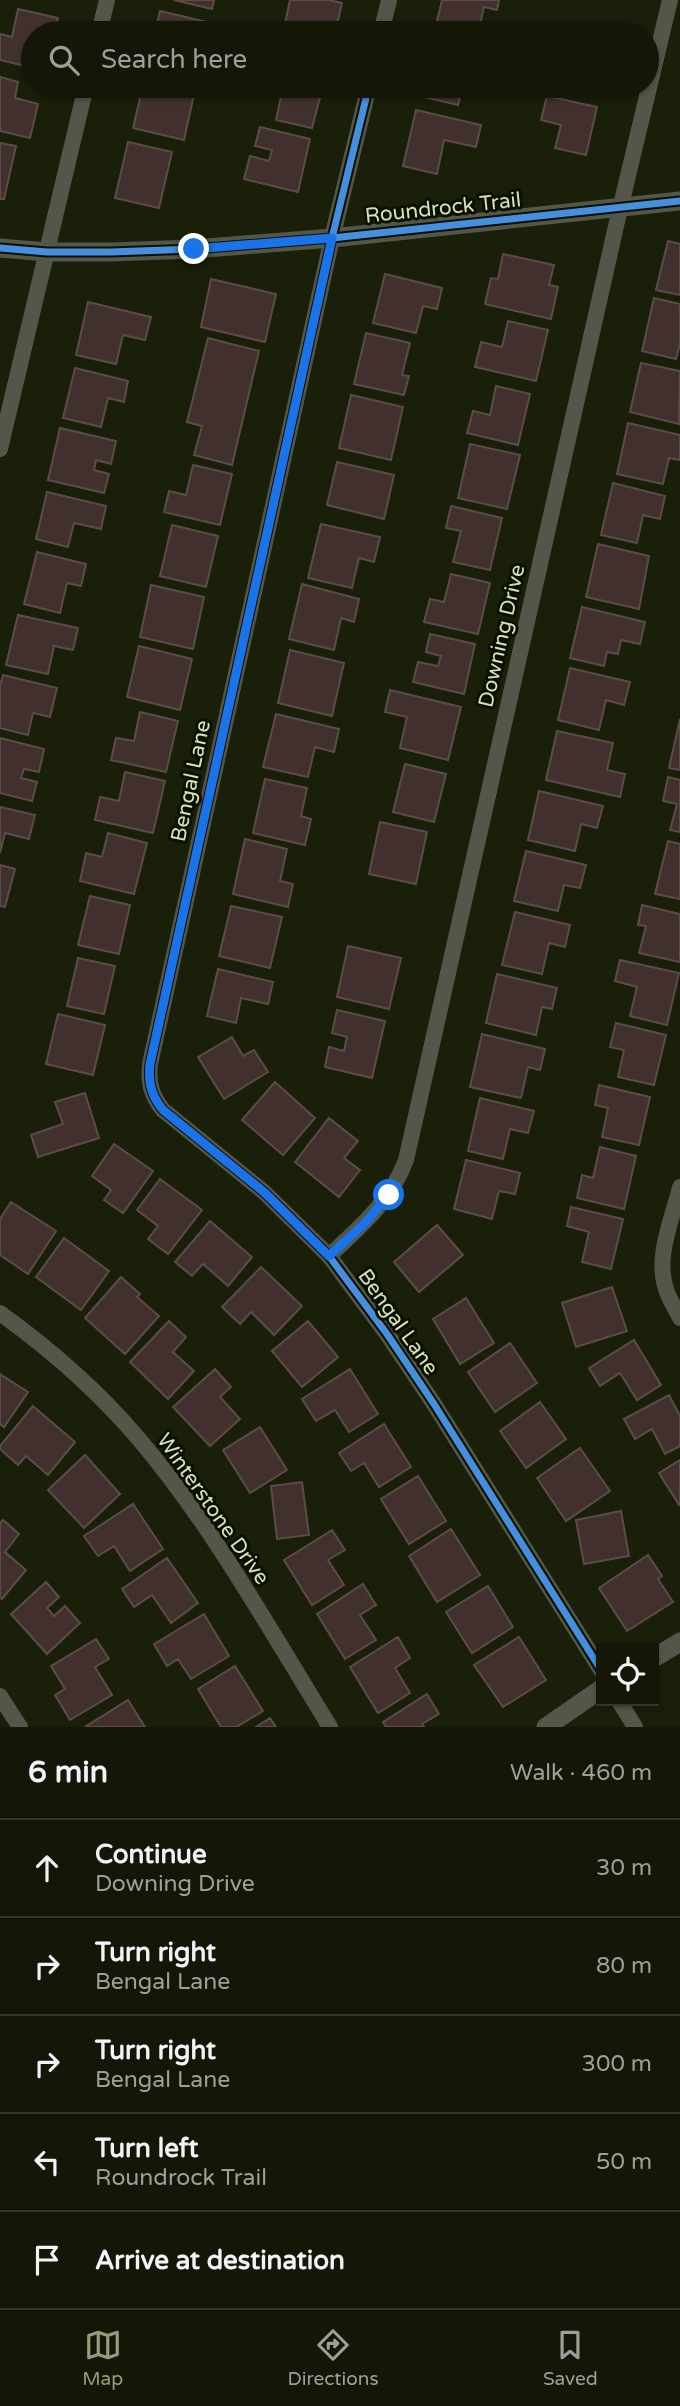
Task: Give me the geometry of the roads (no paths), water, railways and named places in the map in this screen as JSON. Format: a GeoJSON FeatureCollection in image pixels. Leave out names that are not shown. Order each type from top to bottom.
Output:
{"type":"FeatureCollection","features":[{"type":"Feature","properties":{"kind":"street"},"geometry":{"type":"LineString","coordinates":[[102,21],[107,0]]}},
{"type":"Feature","properties":{"kind":"street"},"geometry":{"type":"LineString","coordinates":[[384,21],[389,0]]}},
{"type":"Feature","properties":{"kind":"street","name":"Downing Drive"},"geometry":{"type":"LineString","coordinates":[[659,45],[670,0]]}},
{"type":"Feature","properties":{"kind":"street"},"geometry":{"type":"LineString","coordinates":[[0,449],[83,98]]}},
{"type":"Feature","properties":{"kind":"street","name":"Bengal Lane"},"geometry":{"type":"LineString","coordinates":[[366,98],[332,238],[148,1076],[154,1099],[163,1110],[264,1192],[329,1256],[387,1334],[434,1404],[596,1662]]}},
{"type":"Feature","properties":{"kind":"street","name":"Downing Drive"},"geometry":{"type":"LineString","coordinates":[[329,1256],[364,1224],[389,1195],[406,1160],[646,98]]}},
{"type":"Feature","properties":{"kind":"street","name":"Roundrock Trail"},"geometry":{"type":"LineString","coordinates":[[0,248],[111,252],[194,249],[332,238],[680,201]]}},
{"type":"Feature","properties":{"kind":"street"},"geometry":{"type":"LineString","coordinates":[[680,1187],[678,1207],[666,1240],[662,1266],[666,1291],[680,1318]]}},
{"type":"Feature","properties":{"kind":"street","name":"Winterstone Drive"},"geometry":{"type":"LineString","coordinates":[[0,1312],[54,1354],[137,1437],[173,1483],[226,1561],[330,1727]]}},
{"type":"Feature","properties":{"kind":"street"},"geometry":{"type":"LineString","coordinates":[[659,1655],[680,1642]]}},
{"type":"Feature","properties":{"kind":"street"},"geometry":{"type":"LineString","coordinates":[[546,1727],[596,1692]]}},
{"type":"Feature","properties":{"kind":"street"},"geometry":{"type":"LineString","coordinates":[[0,1696],[20,1727]]}},
{"type":"Feature","properties":{"kind":"street"},"geometry":{"type":"LineString","coordinates":[[623,1706],[635,1727]]}}]}
